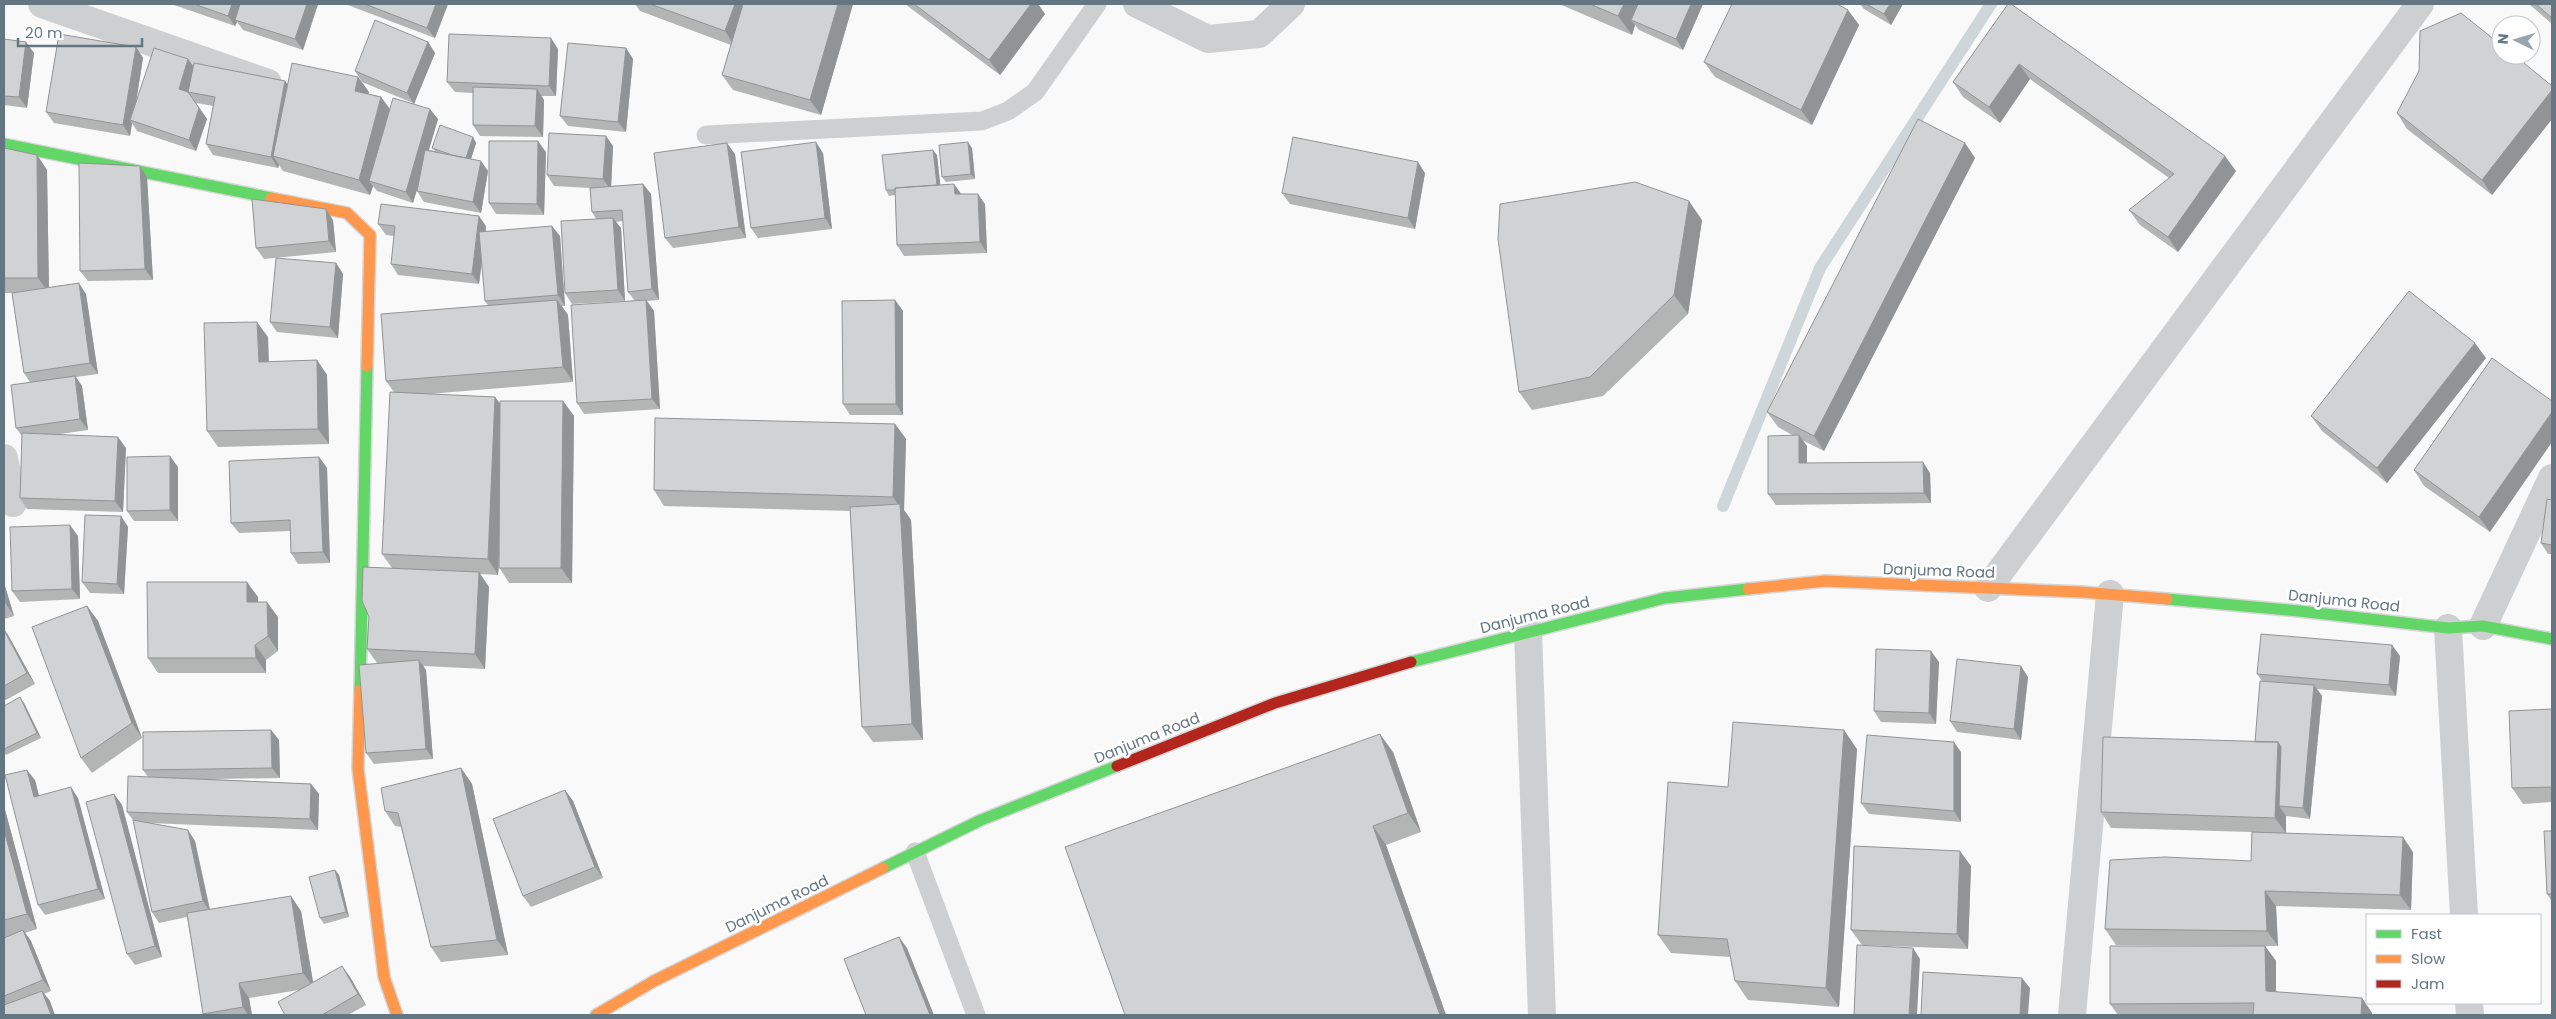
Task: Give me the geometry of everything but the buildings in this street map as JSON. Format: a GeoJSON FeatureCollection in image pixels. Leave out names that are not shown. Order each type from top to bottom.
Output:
{"type":"FeatureCollection","features":[{"type":"Feature","properties":{"kind":"street"},"geometry":{"type":"LineString","coordinates":[[42,4],[293,92]]}},
{"type":"Feature","properties":{"kind":"street"},"geometry":{"type":"LineString","coordinates":[[1137,4],[1208,39],[1259,34],[1291,4]]}},
{"type":"Feature","properties":{"kind":"street"},"geometry":{"type":"LineString","coordinates":[[1988,588],[2420,4]]}},
{"type":"Feature","properties":{"kind":"street"},"geometry":{"type":"LineString","coordinates":[[4,144],[347,214],[370,235],[358,770],[384,978],[397,1015]]}},
{"type":"Feature","properties":{"kind":"street"},"geometry":{"type":"LineString","coordinates":[[4,458],[13,503]]}},
{"type":"Feature","properties":{"kind":"street"},"geometry":{"type":"LineString","coordinates":[[2483,626],[2552,478]]}},
{"type":"Feature","properties":{"kind":"street","name":"Danjuma Road"},"geometry":{"type":"LineString","coordinates":[[596,1015],[654,981],[981,820],[1275,703],[1404,664],[1665,598],[1825,581],[1988,588],[2110,594],[2299,611],[2448,628],[2483,626],[2552,640]]}},
{"type":"Feature","properties":{"kind":"street"},"geometry":{"type":"LineString","coordinates":[[2072,1015],[2110,594]]}},
{"type":"Feature","properties":{"kind":"street"},"geometry":{"type":"LineString","coordinates":[[2448,628],[2464,914]]}},
{"type":"Feature","properties":{"kind":"street"},"geometry":{"type":"LineString","coordinates":[[1528,632],[1542,1015]]}},
{"type":"Feature","properties":{"kind":"lane"},"geometry":{"type":"LineString","coordinates":[[706,135],[982,121],[1008,111],[1035,92],[1097,4]]}},
{"type":"Feature","properties":{"kind":"lane"},"geometry":{"type":"LineString","coordinates":[[915,852],[976,1015]]}},
{"type":"Feature","properties":{"kind":"waterway"},"geometry":{"type":"LineString","coordinates":[[1723,506],[1820,268],[1991,4]]}},
{"type":"Feature","properties":{"kind":"traffic: fast"},"geometry":{"type":"LineString","coordinates":[[4,144],[271,198]]}},
{"type":"Feature","properties":{"kind":"traffic: fast"},"geometry":{"type":"LineString","coordinates":[[360,690],[367,366]]}},
{"type":"Feature","properties":{"kind":"traffic: fast"},"geometry":{"type":"LineString","coordinates":[[1411,662],[1665,598],[1748,589]]}},
{"type":"Feature","properties":{"kind":"traffic: fast"},"geometry":{"type":"LineString","coordinates":[[2167,599],[2299,611],[2448,628],[2483,626],[2552,639]]}},
{"type":"Feature","properties":{"kind":"traffic: fast"},"geometry":{"type":"LineString","coordinates":[[883,868],[981,820],[1117,766]]}},
{"type":"Feature","properties":{"kind":"traffic: slow"},"geometry":{"type":"LineString","coordinates":[[271,198],[347,213],[370,235],[367,366]]}},
{"type":"Feature","properties":{"kind":"traffic: slow"},"geometry":{"type":"LineString","coordinates":[[1748,589],[1825,581],[2081,592],[2167,599]]}},
{"type":"Feature","properties":{"kind":"traffic: slow"},"geometry":{"type":"LineString","coordinates":[[360,690],[358,769],[384,977],[397,1015]]}},
{"type":"Feature","properties":{"kind":"traffic: slow"},"geometry":{"type":"LineString","coordinates":[[596,1015],[654,981],[883,868]]}},
{"type":"Feature","properties":{"kind":"traffic: jam"},"geometry":{"type":"LineString","coordinates":[[1117,766],[1275,703],[1411,662]]}}]}
